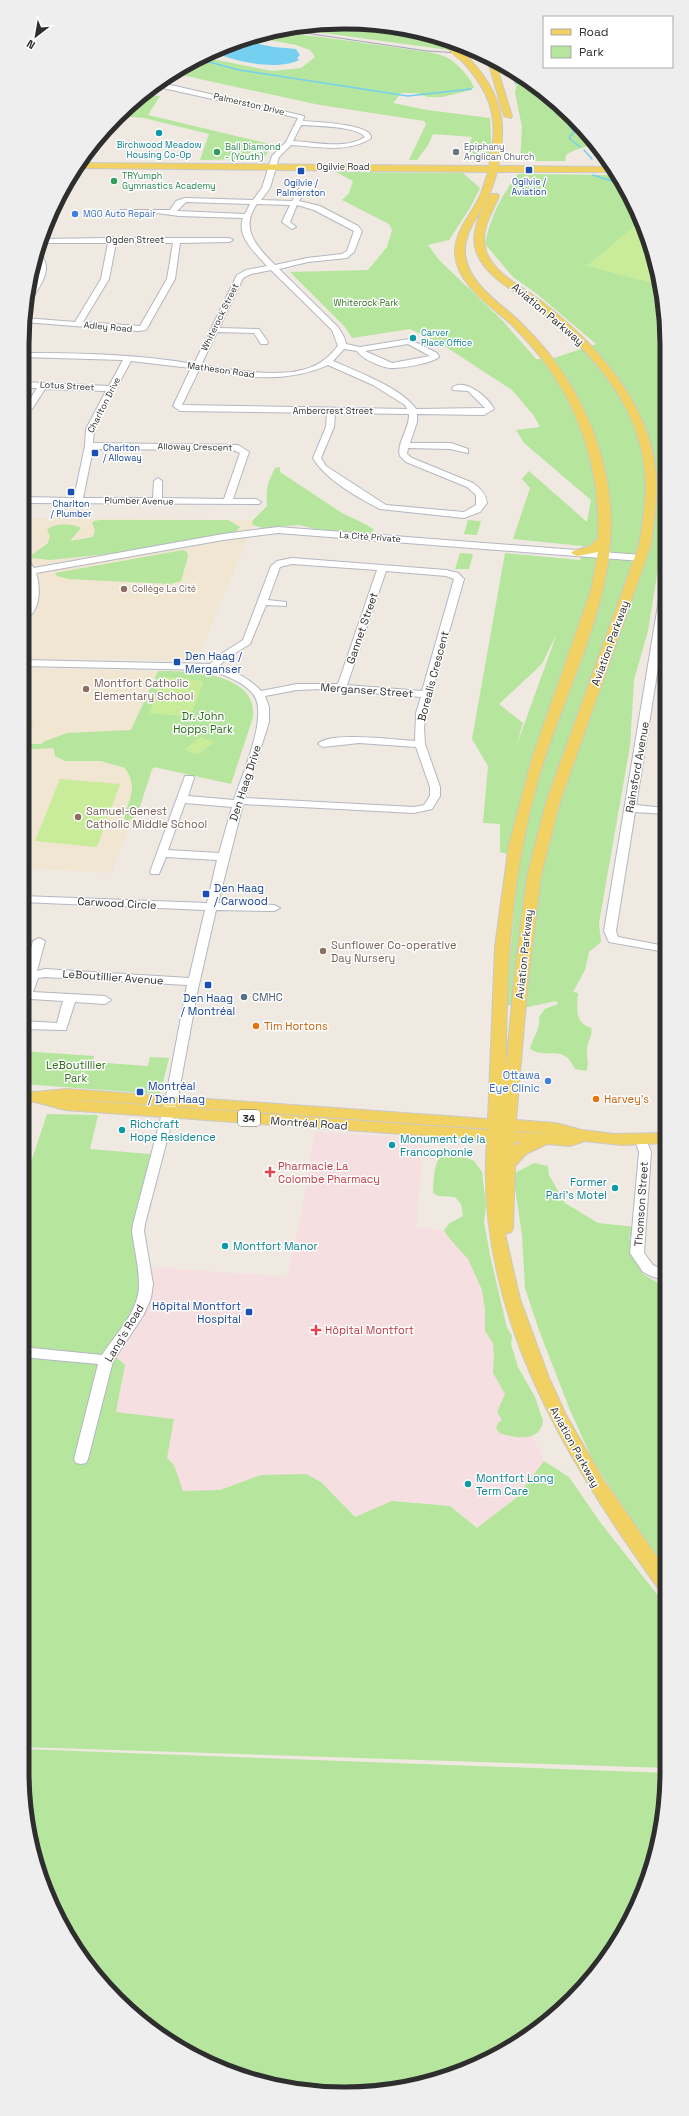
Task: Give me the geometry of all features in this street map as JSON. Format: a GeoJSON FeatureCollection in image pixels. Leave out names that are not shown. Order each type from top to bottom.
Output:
{"type":"FeatureCollection","features":[{"type":"Feature","properties":{"kind":"highway"},"geometry":{"type":"LineString","coordinates":[[453,49],[458,53]]}},
{"type":"Feature","properties":{"kind":"main road","name":"Aviation Parkway"},"geometry":{"type":"LineString","coordinates":[[458,53],[486,86],[497,108],[500,137],[499,166],[493,200],[479,230],[479,240],[482,254],[496,271],[557,319],[591,350],[622,390],[641,427],[650,462],[652,500],[648,534],[641,558],[563,771],[540,849],[526,928],[511,1098],[501,1130]]}},
{"type":"Feature","properties":{"kind":"main road"},"geometry":{"type":"LineString","coordinates":[[493,66],[504,99],[508,125]]}},
{"type":"Feature","properties":{"kind":"main road","name":"Ogilvie Road"},"geometry":{"type":"LineString","coordinates":[[85,165],[271,167],[477,165],[524,167]]}},
{"type":"Feature","properties":{"kind":"main road","name":"Aviation Parkway"},"geometry":{"type":"LineString","coordinates":[[499,166],[461,240],[460,250],[462,264],[475,284],[523,331],[540,350],[573,400],[586,426],[600,469],[605,499],[605,538],[601,571],[593,603],[530,784],[515,846],[503,957],[497,1049],[501,1130],[500,1163],[505,1238],[511,1295],[536,1371],[572,1444],[608,1504],[660,1576]]}},
{"type":"Feature","properties":{"kind":"main road","name":"Ogilvie Road"},"geometry":{"type":"LineString","coordinates":[[271,167],[279,170],[294,168],[464,168],[485,172],[499,166]]}},
{"type":"Feature","properties":{"kind":"main road"},"geometry":{"type":"LineString","coordinates":[[499,166],[608,170]]}},
{"type":"Feature","properties":{"kind":"main road"},"geometry":{"type":"LineString","coordinates":[[524,167],[605,166]]}},
{"type":"Feature","properties":{"kind":"main road"},"geometry":{"type":"LineString","coordinates":[[577,553],[595,549],[605,538]]}},
{"type":"Feature","properties":{"kind":"main road"},"geometry":{"type":"LineString","coordinates":[[577,553],[593,559],[601,571]]}},
{"type":"Feature","properties":{"kind":"main road"},"geometry":{"type":"LineString","coordinates":[[515,846],[540,849]]}},
{"type":"Feature","properties":{"kind":"main road"},"geometry":{"type":"LineString","coordinates":[[421,1119],[468,1116],[481,1113],[491,1105],[498,1087]]}},
{"type":"Feature","properties":{"kind":"main road","name":"Montréal Road"},"geometry":{"type":"LineString","coordinates":[[29,1097],[65,1105],[170,1107],[421,1119],[501,1130],[548,1134],[570,1141],[584,1136],[641,1140],[653,1137],[660,1138]]}},
{"type":"Feature","properties":{"kind":"main road"},"geometry":{"type":"LineString","coordinates":[[511,1098],[514,1111],[520,1117],[548,1134]]}},
{"type":"Feature","properties":{"kind":"main road","name":"Montréal Road"},"geometry":{"type":"LineString","coordinates":[[170,1107],[445,1132],[501,1130]]}},
{"type":"Feature","properties":{"kind":"main road"},"geometry":{"type":"LineString","coordinates":[[445,1132],[481,1144],[490,1151],[500,1163],[512,1157],[522,1148],[548,1134]]}},
{"type":"Feature","properties":{"kind":"main road","name":"Montréal Road"},"geometry":{"type":"LineString","coordinates":[[641,1140],[652,1145],[660,1146]]}},
{"type":"Feature","properties":{"kind":"street","name":"Palmerston Drive"},"geometry":{"type":"LineString","coordinates":[[165,85],[302,117],[289,142],[280,151],[271,167]]}},
{"type":"Feature","properties":{"kind":"street"},"geometry":{"type":"LineString","coordinates":[[289,142],[350,145],[363,142],[369,138],[365,132],[351,128],[298,123]]}},
{"type":"Feature","properties":{"kind":"street"},"geometry":{"type":"LineString","coordinates":[[271,167],[266,188],[256,199],[246,216],[245,230],[251,244],[336,329],[342,346],[360,349],[409,341],[435,357],[430,360],[391,366],[364,354],[360,349]]}},
{"type":"Feature","properties":{"kind":"street"},"geometry":{"type":"LineString","coordinates":[[292,228],[286,222],[294,202],[304,188],[313,186]]}},
{"type":"Feature","properties":{"kind":"street"},"geometry":{"type":"LineString","coordinates":[[173,211],[178,203],[184,200],[256,199],[294,202],[317,208],[356,228],[358,231],[350,252],[340,257],[312,259],[274,268]]}},
{"type":"Feature","properties":{"kind":"street"},"geometry":{"type":"LineString","coordinates":[[118,212],[173,211],[179,214],[246,216]]}},
{"type":"Feature","properties":{"kind":"street","name":"Ogden Street"},"geometry":{"type":"LineString","coordinates":[[47,240],[229,240]]}},
{"type":"Feature","properties":{"kind":"street"},"geometry":{"type":"LineString","coordinates":[[78,324],[105,278],[113,240]]}},
{"type":"Feature","properties":{"kind":"street","name":"Adley Road"},"geometry":{"type":"LineString","coordinates":[[30,320],[138,329],[143,328],[171,279],[177,240]]}},
{"type":"Feature","properties":{"kind":"street"},"geometry":{"type":"LineString","coordinates":[[34,288],[43,274],[43,268],[40,262]]}},
{"type":"Feature","properties":{"kind":"street","name":"Whiterock Street"},"geometry":{"type":"LineString","coordinates":[[195,367],[240,276],[249,272],[274,268]]}},
{"type":"Feature","properties":{"kind":"street"},"geometry":{"type":"LineString","coordinates":[[214,330],[256,331],[264,342]]}},
{"type":"Feature","properties":{"kind":"street","name":"Matheson Road"},"geometry":{"type":"LineString","coordinates":[[29,355],[71,354],[156,360],[237,374],[272,376],[304,371],[328,362],[334,358],[342,346]]}},
{"type":"Feature","properties":{"kind":"street","name":"Charlton Drive"},"geometry":{"type":"LineString","coordinates":[[78,500],[89,446],[90,429],[128,359]]}},
{"type":"Feature","properties":{"kind":"street"},"geometry":{"type":"LineString","coordinates":[[328,362],[397,395],[408,403],[412,411],[413,418],[411,428],[404,445],[403,454],[409,460],[470,484],[482,494],[483,499],[478,509],[472,513],[464,515],[394,509],[371,501],[323,468],[318,461],[317,458],[330,427],[331,411]]}},
{"type":"Feature","properties":{"kind":"street","name":"Ambercrest Street"},"geometry":{"type":"LineString","coordinates":[[195,367],[177,406],[183,410],[484,412],[490,409],[488,404],[470,389],[456,388]]}},
{"type":"Feature","properties":{"kind":"street","name":"Lotus Street"},"geometry":{"type":"LineString","coordinates":[[29,385],[111,389]]}},
{"type":"Feature","properties":{"kind":"street"},"geometry":{"type":"LineString","coordinates":[[30,407],[43,385]]}},
{"type":"Feature","properties":{"kind":"street"},"geometry":{"type":"LineString","coordinates":[[404,445],[451,446],[466,451]]}},
{"type":"Feature","properties":{"kind":"street","name":"Alloway Crescent"},"geometry":{"type":"LineString","coordinates":[[89,446],[235,447],[245,452],[227,502]]}},
{"type":"Feature","properties":{"kind":"street"},"geometry":{"type":"LineString","coordinates":[[157,501],[158,481]]}},
{"type":"Feature","properties":{"kind":"street","name":"Plumber Avenue"},"geometry":{"type":"LineString","coordinates":[[29,500],[256,502]]}},
{"type":"Feature","properties":{"kind":"street","name":"La Cité Private"},"geometry":{"type":"LineString","coordinates":[[29,566],[101,558],[223,537],[278,530],[641,558]]}},
{"type":"Feature","properties":{"kind":"street","name":"Borealis Crescent"},"geometry":{"type":"LineString","coordinates":[[181,799],[414,810],[423,809],[432,802],[435,792],[420,744],[421,713],[460,579],[455,575],[446,573],[285,561],[276,566],[245,645],[224,656],[212,667]]}},
{"type":"Feature","properties":{"kind":"street","name":"Gannet Street"},"geometry":{"type":"LineString","coordinates":[[342,686],[382,569]]}},
{"type":"Feature","properties":{"kind":"street"},"geometry":{"type":"LineString","coordinates":[[29,570],[35,584],[34,597],[29,610]]}},
{"type":"Feature","properties":{"kind":"street"},"geometry":{"type":"LineString","coordinates":[[262,602],[282,604]]}},
{"type":"Feature","properties":{"kind":"street","name":"Rainsford Avenue"},"geometry":{"type":"LineString","coordinates":[[660,624],[610,931],[612,940],[660,948]]}},
{"type":"Feature","properties":{"kind":"street"},"geometry":{"type":"LineString","coordinates":[[29,663],[179,665],[212,667],[239,678],[250,685],[259,694]]}},
{"type":"Feature","properties":{"kind":"street","name":"Merganser Street"},"geometry":{"type":"LineString","coordinates":[[259,694],[297,688],[342,686],[427,694]]}},
{"type":"Feature","properties":{"kind":"street","name":"Den Haag Drive"},"geometry":{"type":"LineString","coordinates":[[170,1107],[194,982],[230,829],[264,722],[264,707],[259,694]]}},
{"type":"Feature","properties":{"kind":"street"},"geometry":{"type":"LineString","coordinates":[[323,744],[338,740],[351,739],[420,744]]}},
{"type":"Feature","properties":{"kind":"street"},"geometry":{"type":"LineString","coordinates":[[155,872],[189,778]]}},
{"type":"Feature","properties":{"kind":"street"},"geometry":{"type":"LineString","coordinates":[[630,808],[660,811]]}},
{"type":"Feature","properties":{"kind":"street"},"geometry":{"type":"LineString","coordinates":[[162,853],[224,857]]}},
{"type":"Feature","properties":{"kind":"street","name":"Carwood Circle"},"geometry":{"type":"LineString","coordinates":[[29,898],[212,908],[229,906],[274,908]]}},
{"type":"Feature","properties":{"kind":"street"},"geometry":{"type":"LineString","coordinates":[[29,987],[33,976],[31,971],[39,941]]}},
{"type":"Feature","properties":{"kind":"street","name":"LeBoutillier Avenue"},"geometry":{"type":"LineString","coordinates":[[33,976],[45,973],[194,982]]}},
{"type":"Feature","properties":{"kind":"street"},"geometry":{"type":"LineString","coordinates":[[29,995],[105,1000]]}},
{"type":"Feature","properties":{"kind":"street"},"geometry":{"type":"LineString","coordinates":[[29,1025],[62,1027],[70,998]]}},
{"type":"Feature","properties":{"kind":"street","name":"Lang's Road"},"geometry":{"type":"LineString","coordinates":[[81,1459],[106,1360],[138,1313],[144,1298],[146,1284],[138,1231],[170,1107]]}},
{"type":"Feature","properties":{"kind":"street","name":"Thomson Street"},"geometry":{"type":"LineString","coordinates":[[641,1140],[645,1152],[637,1253],[644,1266],[650,1271],[660,1274]]}},
{"type":"Feature","properties":{"kind":"street"},"geometry":{"type":"LineString","coordinates":[[29,1353],[106,1360]]}},
{"type":"Feature","properties":{"kind":"shaded area","name":"Collège La Cité"},"geometry":{"type":"Polygon","coordinates":[[[29,518],[255,520],[197,660],[29,658],[29,518]]]}},
{"type":"Feature","properties":{"kind":"shaded area","name":"Samuel-Genest Catholic Middle School"},"geometry":{"type":"Polygon","coordinates":[[[29,668],[158,671],[125,744],[155,766],[111,873],[29,868],[29,668]]]}},
{"type":"Feature","properties":{"kind":"shaded area","name":"Hôpital Montfort"},"geometry":{"type":"Polygon","coordinates":[[[315,1132],[424,1138],[416,1227],[469,1233],[529,1430],[544,1461],[516,1498],[477,1528],[450,1506],[392,1501],[355,1517],[321,1482],[261,1475],[220,1490],[183,1492],[174,1465],[116,1412],[125,1365],[116,1357],[149,1303],[153,1267],[287,1277],[301,1216],[315,1132]]]}},
{"type":"Feature","properties":{"kind":"green space"},"geometry":{"type":"Polygon","coordinates":[[[344,29],[386,32],[426,40],[442,45],[449,50],[310,31],[344,29]]]}},
{"type":"Feature","properties":{"kind":"green space"},"geometry":{"type":"Polygon","coordinates":[[[290,34],[319,37],[437,54],[448,58],[459,67],[469,79],[474,87],[471,90],[442,97],[428,97],[416,93],[401,93],[393,103],[427,110],[490,118],[492,157],[483,160],[464,161],[472,137],[433,134],[428,145],[417,160],[409,160],[426,124],[424,121],[320,105],[181,75],[212,59],[272,71],[301,68],[315,57],[310,50],[296,45],[266,39],[290,34]]]}},
{"type":"Feature","properties":{"kind":"green space"},"geometry":{"type":"Polygon","coordinates":[[[517,80],[553,107],[568,121],[590,146],[572,151],[566,155],[565,161],[520,161],[522,127],[515,93],[517,80]]]}},
{"type":"Feature","properties":{"kind":"green space"},"geometry":{"type":"Polygon","coordinates":[[[150,95],[160,96],[148,115],[278,146],[269,151],[263,159],[200,160],[209,134],[144,118],[126,117],[150,95]]]}},
{"type":"Feature","properties":{"kind":"green space","name":"Whiterock Park"},"geometry":{"type":"Polygon","coordinates":[[[336,172],[463,173],[480,188],[470,208],[449,240],[428,245],[439,260],[502,320],[536,359],[551,359],[596,344],[537,294],[513,277],[485,244],[493,216],[502,198],[518,174],[611,175],[636,224],[649,263],[657,303],[660,344],[660,556],[648,631],[634,680],[630,746],[599,923],[601,942],[589,952],[585,970],[573,992],[578,993],[577,1009],[579,1018],[591,1028],[587,1048],[588,1065],[586,1071],[575,1069],[565,1056],[560,1054],[537,1052],[530,1049],[539,1026],[539,1017],[545,1009],[558,1004],[556,1001],[528,1007],[506,1005],[519,857],[500,852],[500,824],[483,823],[488,766],[472,739],[505,553],[580,560],[583,546],[513,539],[530,488],[522,479],[529,471],[587,522],[591,500],[524,443],[516,430],[540,427],[534,416],[512,390],[446,347],[410,329],[352,338],[345,327],[290,272],[368,270],[387,247],[392,230],[389,224],[342,200],[349,193],[353,181],[336,172]],[[556,635],[542,664],[499,704],[523,723],[516,747],[556,635]]]}},
{"type":"Feature","properties":{"kind":"green space"},"geometry":{"type":"Polygon","coordinates":[[[636,224],[654,284],[587,266],[636,224]]]}},
{"type":"Feature","properties":{"kind":"green space"},"geometry":{"type":"Polygon","coordinates":[[[280,467],[280,472],[342,513],[374,530],[371,533],[364,533],[315,529],[299,525],[263,528],[252,525],[253,520],[267,506],[267,491],[269,483],[275,468],[280,467]]]}},
{"type":"Feature","properties":{"kind":"green space"},"geometry":{"type":"Polygon","coordinates":[[[100,520],[228,520],[240,527],[236,532],[116,553],[50,560],[32,558],[32,555],[48,543],[50,536],[47,530],[50,528],[63,524],[81,528],[70,541],[93,537],[95,530],[92,523],[100,520]]]}},
{"type":"Feature","properties":{"kind":"green space"},"geometry":{"type":"Polygon","coordinates":[[[468,520],[481,521],[477,535],[464,534],[468,520]]]}},
{"type":"Feature","properties":{"kind":"green space"},"geometry":{"type":"Polygon","coordinates":[[[183,550],[187,552],[188,556],[181,581],[170,584],[68,579],[57,576],[55,573],[183,550]]]}},
{"type":"Feature","properties":{"kind":"green space"},"geometry":{"type":"Polygon","coordinates":[[[460,553],[473,554],[469,569],[455,569],[460,553]]]}},
{"type":"Feature","properties":{"kind":"green space","name":"Dr. John Hopps Park"},"geometry":{"type":"Polygon","coordinates":[[[158,671],[186,672],[218,677],[233,683],[244,691],[252,702],[253,717],[231,784],[154,767],[152,769],[137,816],[127,821],[124,818],[132,792],[132,787],[129,775],[125,768],[101,761],[65,761],[55,756],[54,749],[51,748],[29,750],[29,744],[42,744],[43,742],[67,733],[131,730],[158,671]]]}},
{"type":"Feature","properties":{"kind":"green space"},"geometry":{"type":"Polygon","coordinates":[[[163,677],[204,681],[190,717],[149,713],[163,677]]]}},
{"type":"Feature","properties":{"kind":"green space"},"geometry":{"type":"Polygon","coordinates":[[[29,721],[33,721],[29,734],[29,721]]]}},
{"type":"Feature","properties":{"kind":"green space"},"geometry":{"type":"Polygon","coordinates":[[[200,737],[214,742],[198,755],[184,750],[200,737]]]}},
{"type":"Feature","properties":{"kind":"green space"},"geometry":{"type":"Polygon","coordinates":[[[60,779],[120,784],[97,847],[35,841],[60,779]]]}},
{"type":"Feature","properties":{"kind":"green space","name":"LeBoutillier Park"},"geometry":{"type":"Polygon","coordinates":[[[29,1051],[94,1056],[93,1062],[148,1066],[150,1057],[169,1058],[160,1094],[29,1085],[29,1051]]]}},
{"type":"Feature","properties":{"kind":"green space"},"geometry":{"type":"Polygon","coordinates":[[[47,1114],[98,1115],[90,1149],[150,1154],[134,1241],[143,1281],[135,1312],[105,1356],[116,1357],[125,1365],[116,1412],[174,1419],[167,1458],[174,1465],[183,1491],[220,1490],[261,1475],[306,1474],[321,1482],[355,1517],[392,1501],[450,1506],[477,1528],[516,1498],[544,1461],[569,1477],[600,1522],[660,1598],[660,1768],[29,1747],[29,1168],[47,1114]]]}},
{"type":"Feature","properties":{"kind":"green space"},"geometry":{"type":"Polygon","coordinates":[[[444,1153],[453,1157],[464,1157],[474,1161],[482,1172],[486,1206],[484,1222],[507,1328],[512,1336],[511,1344],[518,1367],[535,1397],[543,1421],[541,1428],[532,1436],[512,1436],[499,1433],[496,1428],[498,1423],[502,1420],[497,1412],[505,1394],[493,1373],[493,1343],[485,1331],[485,1309],[482,1290],[468,1259],[448,1237],[444,1230],[450,1223],[463,1216],[461,1204],[455,1197],[438,1196],[433,1193],[436,1166],[440,1156],[444,1153]]]}},
{"type":"Feature","properties":{"kind":"green space"},"geometry":{"type":"Polygon","coordinates":[[[534,1163],[548,1166],[549,1175],[565,1203],[598,1223],[636,1227],[629,1238],[641,1263],[643,1274],[660,1284],[660,1563],[593,1461],[570,1410],[540,1333],[525,1288],[522,1235],[513,1174],[534,1163]]]}},
{"type":"Feature","properties":{"kind":"green space"},"geometry":{"type":"Polygon","coordinates":[[[29,1749],[660,1773],[659,1792],[654,1833],[649,1853],[636,1892],[627,1911],[618,1929],[595,1964],[568,1995],[553,2009],[520,2034],[502,2045],[465,2063],[446,2070],[406,2081],[386,2084],[344,2087],[324,2086],[283,2081],[263,2076],[224,2063],[205,2054],[187,2045],[152,2022],[121,1995],[107,1980],[82,1947],[71,1929],[53,1892],[46,1873],[35,1833],[32,1813],[29,1749]]]}},
{"type":"Feature","properties":{"kind":"water"},"geometry":{"type":"Polygon","coordinates":[[[253,43],[296,49],[300,55],[297,58],[299,60],[290,63],[268,65],[243,62],[221,55],[253,43]]]}},
{"type":"Feature","properties":{"kind":"waterway"},"geometry":{"type":"LineString","coordinates":[[207,61],[239,70],[408,96],[471,89]]}},
{"type":"Feature","properties":{"kind":"waterway"},"geometry":{"type":"LineString","coordinates":[[515,83],[521,83]]}},
{"type":"Feature","properties":{"kind":"waterway"},"geometry":{"type":"LineString","coordinates":[[564,118],[574,132],[569,138],[580,147]]}},
{"type":"Feature","properties":{"kind":"waterway"},"geometry":{"type":"LineString","coordinates":[[584,150],[592,159]]}},
{"type":"Feature","properties":{"kind":"waterway"},"geometry":{"type":"LineString","coordinates":[[593,175],[615,182]]}},
{"type":"Feature","properties":{"kind":"tram line"},"geometry":{"type":"LineString","coordinates":[[301,32],[427,51],[466,53]]}},
{"type":"Feature","properties":{"kind":"place","name":"Birchwood Meadow Housing Co-Op"},"geometry":{"type":"Point","coordinates":[159,133]}},
{"type":"Feature","properties":{"kind":"place","name":"Ball Diamond - (Youth)"},"geometry":{"type":"Point","coordinates":[217,152]}},
{"type":"Feature","properties":{"kind":"place","name":"Epiphany Anglican Church"},"geometry":{"type":"Point","coordinates":[456,152]}},
{"type":"Feature","properties":{"kind":"place","name":"Ogilvie / Aviation"},"geometry":{"type":"Point","coordinates":[529,170]}},
{"type":"Feature","properties":{"kind":"place","name":"Ogilvie / Palmerston"},"geometry":{"type":"Point","coordinates":[301,171]}},
{"type":"Feature","properties":{"kind":"place","name":"TRYumph Gymnastics Academy"},"geometry":{"type":"Point","coordinates":[114,181]}},
{"type":"Feature","properties":{"kind":"place","name":"MGO Auto Repair"},"geometry":{"type":"Point","coordinates":[75,214]}},
{"type":"Feature","properties":{"kind":"place","name":"Carver Place Office"},"geometry":{"type":"Point","coordinates":[413,338]}},
{"type":"Feature","properties":{"kind":"place","name":"Charlton / Alloway"},"geometry":{"type":"Point","coordinates":[95,453]}},
{"type":"Feature","properties":{"kind":"place","name":"Charlton / Plumber"},"geometry":{"type":"Point","coordinates":[71,492]}},
{"type":"Feature","properties":{"kind":"place","name":"Collège La Cité"},"geometry":{"type":"Point","coordinates":[124,589]}},
{"type":"Feature","properties":{"kind":"place","name":"Den Haag / Merganser"},"geometry":{"type":"Point","coordinates":[177,662]}},
{"type":"Feature","properties":{"kind":"place","name":"Montfort Catholic Elementary School"},"geometry":{"type":"Point","coordinates":[86,689]}},
{"type":"Feature","properties":{"kind":"place","name":"Samuel-Genest Catholic Middle School"},"geometry":{"type":"Point","coordinates":[78,817]}},
{"type":"Feature","properties":{"kind":"place","name":"Den Haag / Carwood"},"geometry":{"type":"Point","coordinates":[206,894]}},
{"type":"Feature","properties":{"kind":"place","name":"Sunflower Co-operative Day Nursery"},"geometry":{"type":"Point","coordinates":[323,951]}},
{"type":"Feature","properties":{"kind":"place","name":"Den Haag / Montréal"},"geometry":{"type":"Point","coordinates":[208,985]}},
{"type":"Feature","properties":{"kind":"place","name":"CMHC"},"geometry":{"type":"Point","coordinates":[244,997]}},
{"type":"Feature","properties":{"kind":"place","name":"Tim Hortons"},"geometry":{"type":"Point","coordinates":[256,1026]}},
{"type":"Feature","properties":{"kind":"place","name":"Ottawa Eye Clinic"},"geometry":{"type":"Point","coordinates":[548,1081]}},
{"type":"Feature","properties":{"kind":"place","name":"Montréal / Den Haag"},"geometry":{"type":"Point","coordinates":[140,1092]}},
{"type":"Feature","properties":{"kind":"place","name":"Harvey's"},"geometry":{"type":"Point","coordinates":[596,1099]}},
{"type":"Feature","properties":{"kind":"place","name":"Richcraft Hope Residence"},"geometry":{"type":"Point","coordinates":[122,1130]}},
{"type":"Feature","properties":{"kind":"place","name":"Monument de la Francophonie"},"geometry":{"type":"Point","coordinates":[392,1145]}},
{"type":"Feature","properties":{"kind":"place","name":"Pharmacie La Colombe Pharmacy"},"geometry":{"type":"Point","coordinates":[270,1172]}},
{"type":"Feature","properties":{"kind":"place","name":"Former Pari's Motel"},"geometry":{"type":"Point","coordinates":[615,1188]}},
{"type":"Feature","properties":{"kind":"place","name":"Montfort Manor"},"geometry":{"type":"Point","coordinates":[225,1246]}},
{"type":"Feature","properties":{"kind":"place","name":"Hôpital Montfort Hospital"},"geometry":{"type":"Point","coordinates":[249,1312]}},
{"type":"Feature","properties":{"kind":"place","name":"Hôpital Montfort"},"geometry":{"type":"Point","coordinates":[316,1330]}},
{"type":"Feature","properties":{"kind":"place","name":"Montfort Long Term Care"},"geometry":{"type":"Point","coordinates":[468,1484]}}]}
